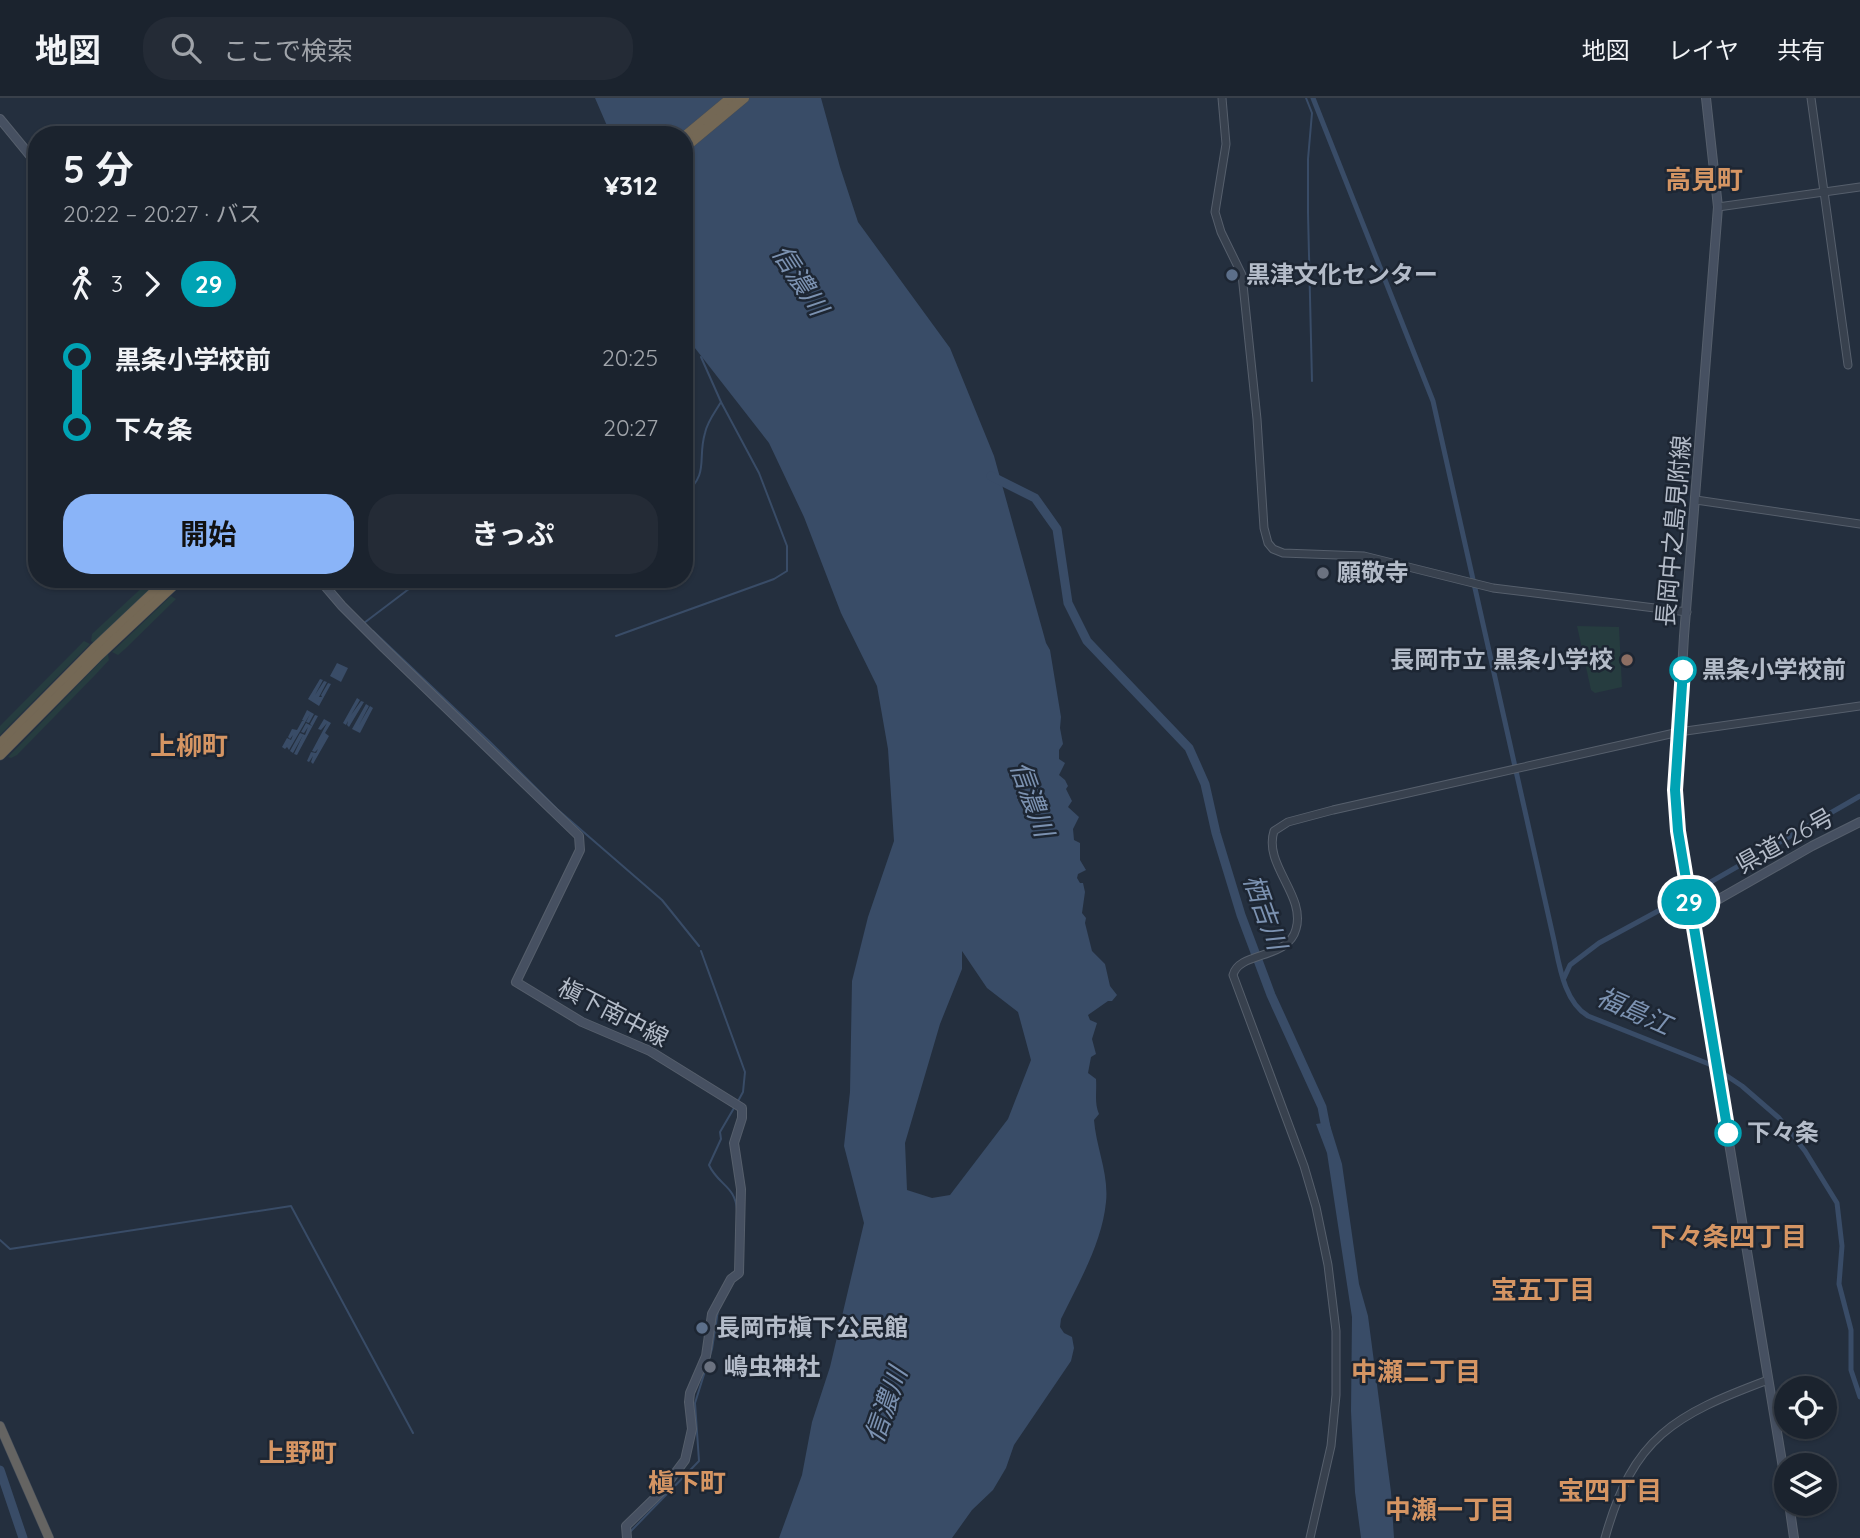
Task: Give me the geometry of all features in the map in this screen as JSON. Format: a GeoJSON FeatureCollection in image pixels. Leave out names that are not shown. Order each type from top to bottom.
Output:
{"type":"FeatureCollection","features":[{"type":"Feature","properties":{"kind":"highway"},"geometry":{"type":"LineString","coordinates":[[693,130],[732,98]]}},
{"type":"Feature","properties":{"kind":"highway"},"geometry":{"type":"LineString","coordinates":[[693,140],[744,98]]}},
{"type":"Feature","properties":{"kind":"highway"},"geometry":{"type":"LineString","coordinates":[[0,744],[158,588]]}},
{"type":"Feature","properties":{"kind":"highway"},"geometry":{"type":"LineString","coordinates":[[0,755],[99,655],[170,588]]}},
{"type":"Feature","properties":{"kind":"highway"},"geometry":{"type":"LineString","coordinates":[[0,1426],[49,1538]]}},
{"type":"Feature","properties":{"kind":"main road","name":"長岡中之島見附線"},"geometry":{"type":"LineString","coordinates":[[1706,98],[1718,206],[1687,612],[1676,810],[1780,1453]]}},
{"type":"Feature","properties":{"kind":"main road"},"geometry":{"type":"LineString","coordinates":[[0,119],[28,153]]}},
{"type":"Feature","properties":{"kind":"main road","name":"槇下南中線"},"geometry":{"type":"LineString","coordinates":[[327,588],[383,647],[579,836],[580,850],[516,982],[575,1018],[650,1051],[742,1108],[742,1118],[734,1143],[741,1189],[739,1273],[731,1279],[712,1314],[706,1356],[690,1393],[692,1429],[685,1460],[661,1492],[626,1526],[627,1538]]}},
{"type":"Feature","properties":{"kind":"main road","name":"県道126号"},"geometry":{"type":"LineString","coordinates":[[1691,915],[1812,846],[1860,822]]}},
{"type":"Feature","properties":{"kind":"main road"},"geometry":{"type":"LineString","coordinates":[[1791,1516],[1794,1538]]}},
{"type":"Feature","properties":{"kind":"street"},"geometry":{"type":"LineString","coordinates":[[1222,98],[1226,144],[1215,212],[1221,232],[1242,275],[1257,419],[1264,528],[1273,549],[1288,553],[1364,556],[1493,588],[1687,612]]}},
{"type":"Feature","properties":{"kind":"street"},"geometry":{"type":"LineString","coordinates":[[1811,98],[1848,365]]}},
{"type":"Feature","properties":{"kind":"street"},"geometry":{"type":"LineString","coordinates":[[1718,206],[1860,187]]}},
{"type":"Feature","properties":{"kind":"street"},"geometry":{"type":"LineString","coordinates":[[1696,500],[1860,524]]}},
{"type":"Feature","properties":{"kind":"street"},"geometry":{"type":"LineString","coordinates":[[1310,1538],[1327,1469],[1335,1415],[1337,1361],[1333,1300],[1324,1242],[1311,1186],[1233,975],[1237,967],[1284,947],[1294,935],[1298,915],[1275,854],[1272,838],[1274,831],[1288,822],[1320,813],[1679,732],[1860,706]]}},
{"type":"Feature","properties":{"kind":"street"},"geometry":{"type":"LineString","coordinates":[[1605,1538],[1622,1487],[1635,1464],[1655,1440],[1687,1415],[1768,1380]]}},
{"type":"Feature","properties":{"kind":"green space"},"geometry":{"type":"Polygon","coordinates":[[[142,588],[155,588],[94,643],[91,641],[92,634],[142,588]]]}},
{"type":"Feature","properties":{"kind":"green space"},"geometry":{"type":"Polygon","coordinates":[[[171,596],[176,599],[125,649],[118,655],[112,652],[171,596]]]}},
{"type":"Feature","properties":{"kind":"green space"},"geometry":{"type":"Polygon","coordinates":[[[1577,626],[1619,627],[1622,687],[1595,693],[1591,690],[1577,626]]]}},
{"type":"Feature","properties":{"kind":"green space"},"geometry":{"type":"Polygon","coordinates":[[[84,641],[90,644],[0,735],[0,726],[84,641]]]}},
{"type":"Feature","properties":{"kind":"green space"},"geometry":{"type":"Polygon","coordinates":[[[108,654],[109,660],[97,673],[17,755],[8,757],[108,654]]]}},
{"type":"Feature","properties":{"kind":"water","name":"信濃川"},"geometry":{"type":"Polygon","coordinates":[[[595,98],[821,98],[858,222],[950,348],[994,456],[1050,650],[1061,717],[1063,744],[1059,750],[1059,759],[1065,763],[1059,775],[1068,786],[1066,789],[1072,801],[1068,807],[1079,817],[1073,829],[1074,840],[1080,843],[1080,860],[1086,870],[1078,874],[1077,878],[1083,883],[1085,892],[1082,913],[1086,918],[1092,951],[1105,964],[1110,986],[1117,995],[1112,1001],[1088,1015],[1090,1020],[1097,1023],[1092,1039],[1096,1054],[1091,1057],[1088,1073],[1096,1079],[1099,1114],[1094,1120],[1106,1181],[1106,1202],[1095,1247],[1061,1319],[1060,1327],[1072,1337],[1074,1348],[1071,1361],[1014,1445],[1006,1468],[993,1490],[972,1510],[952,1538],[779,1538],[802,1475],[812,1422],[830,1367],[864,1223],[844,1146],[850,1092],[852,981],[868,917],[894,841],[888,749],[877,686],[841,613],[804,517],[769,443],[693,346],[693,126],[607,126],[595,98]],[[962,951],[962,969],[940,1024],[905,1143],[907,1190],[932,1198],[950,1195],[1008,1119],[1031,1060],[1018,1012],[987,988],[962,951]]]}},
{"type":"Feature","properties":{"kind":"water"},"geometry":{"type":"Polygon","coordinates":[[[337,663],[348,668],[341,682],[330,676],[337,663]]]}},
{"type":"Feature","properties":{"kind":"water"},"geometry":{"type":"Polygon","coordinates":[[[320,679],[323,680],[315,695],[324,681],[327,682],[319,697],[322,697],[328,683],[331,684],[319,706],[308,699],[320,679]]]}},
{"type":"Feature","properties":{"kind":"water"},"geometry":{"type":"Polygon","coordinates":[[[357,698],[360,700],[351,715],[361,701],[364,702],[349,727],[348,721],[346,725],[343,723],[357,698]]]}},
{"type":"Feature","properties":{"kind":"water"},"geometry":{"type":"Polygon","coordinates":[[[366,704],[369,706],[359,725],[370,706],[373,708],[360,733],[352,729],[366,704]]]}},
{"type":"Feature","properties":{"kind":"water"},"geometry":{"type":"Polygon","coordinates":[[[307,710],[314,714],[309,723],[306,722],[310,714],[289,750],[287,747],[285,749],[282,747],[287,738],[291,740],[293,735],[290,739],[288,737],[292,729],[297,730],[304,721],[302,720],[307,710]]]}},
{"type":"Feature","properties":{"kind":"water"},"geometry":{"type":"Polygon","coordinates":[[[315,715],[318,716],[297,755],[294,754],[303,735],[293,753],[290,751],[300,733],[305,735],[308,727],[304,733],[301,732],[306,723],[312,726],[310,724],[315,715]]]}},
{"type":"Feature","properties":{"kind":"water"},"geometry":{"type":"Polygon","coordinates":[[[324,719],[331,723],[325,733],[329,736],[313,764],[313,756],[307,761],[311,752],[316,753],[318,749],[312,751],[327,723],[321,730],[318,729],[324,719]]]}},
{"type":"Feature","properties":{"kind":"water"},"geometry":{"type":"Polygon","coordinates":[[[1329,1122],[1342,1164],[1359,1284],[1368,1316],[1391,1492],[1394,1538],[1361,1538],[1355,1492],[1351,1411],[1352,1317],[1327,1153],[1316,1124],[1329,1122]]]}},
{"type":"Feature","properties":{"kind":"waterway"},"geometry":{"type":"LineString","coordinates":[[1306,98],[1312,113],[1308,159],[1312,381]]}},
{"type":"Feature","properties":{"kind":"waterway"},"geometry":{"type":"LineString","coordinates":[[1313,98],[1433,401],[1563,980],[1573,1001],[1588,1016],[1709,1064],[1742,1086],[1779,1118],[1805,1151],[1837,1203],[1842,1246],[1839,1284],[1851,1330],[1851,1370],[1860,1397]]}},
{"type":"Feature","properties":{"kind":"waterway"},"geometry":{"type":"LineString","coordinates":[[693,486],[700,473],[706,429],[721,402],[701,357]]}},
{"type":"Feature","properties":{"kind":"waterway"},"geometry":{"type":"LineString","coordinates":[[616,636],[774,579],[787,571],[787,546],[759,473],[721,402]]}},
{"type":"Feature","properties":{"kind":"waterway","name":"栖吉川"},"geometry":{"type":"LineString","coordinates":[[991,476],[1035,498],[1057,529],[1068,603],[1087,641],[1189,748],[1205,784],[1216,833],[1241,915],[1271,995],[1322,1107],[1327,1133]]}},
{"type":"Feature","properties":{"kind":"waterway"},"geometry":{"type":"LineString","coordinates":[[364,623],[410,588]]}},
{"type":"Feature","properties":{"kind":"waterway"},"geometry":{"type":"LineString","coordinates":[[373,631],[557,809],[662,900],[699,946]]}},
{"type":"Feature","properties":{"kind":"waterway","name":"福島江"},"geometry":{"type":"LineString","coordinates":[[1564,978],[1570,965],[1599,943],[1860,796]]}},
{"type":"Feature","properties":{"kind":"waterway"},"geometry":{"type":"LineString","coordinates":[[701,951],[745,1072],[743,1092],[737,1103]]}},
{"type":"Feature","properties":{"kind":"waterway"},"geometry":{"type":"LineString","coordinates":[[734,1108],[720,1132],[721,1139],[709,1165],[730,1191],[737,1211]]}},
{"type":"Feature","properties":{"kind":"waterway"},"geometry":{"type":"LineString","coordinates":[[0,1240],[10,1249],[291,1206],[413,1433]]}},
{"type":"Feature","properties":{"kind":"waterway"},"geometry":{"type":"LineString","coordinates":[[736,1234],[736,1253]]}},
{"type":"Feature","properties":{"kind":"waterway"},"geometry":{"type":"LineString","coordinates":[[630,1532],[699,1461],[695,1403],[712,1349],[718,1310]]}},
{"type":"Feature","properties":{"kind":"waterway"},"geometry":{"type":"LineString","coordinates":[[0,1470],[23,1538]]}},
{"type":"Feature","properties":{"kind":"bus line","name":"29"},"geometry":{"type":"LineString","coordinates":[[1683,670],[1675,790],[1678,831],[1728,1133]]}},
{"type":"Feature","properties":{"kind":"place","name":"黒津文化センター"},"geometry":{"type":"Point","coordinates":[1232,275]}},
{"type":"Feature","properties":{"kind":"place","name":"願敬寺"},"geometry":{"type":"Point","coordinates":[1323,573]}},
{"type":"Feature","properties":{"kind":"place","name":"長岡市立 黒条小学校"},"geometry":{"type":"Point","coordinates":[1627,660]}},
{"type":"Feature","properties":{"kind":"place","name":"黒条小学校前"},"geometry":{"type":"Point","coordinates":[1683,670]}},
{"type":"Feature","properties":{"kind":"place","name":"下々条"},"geometry":{"type":"Point","coordinates":[1728,1133]}},
{"type":"Feature","properties":{"kind":"place","name":"長岡市槇下公民館"},"geometry":{"type":"Point","coordinates":[702,1328]}},
{"type":"Feature","properties":{"kind":"place","name":"嶋虫神社"},"geometry":{"type":"Point","coordinates":[710,1367]}},
{"type":"Feature","properties":{"kind":"district","name":"高見町"},"geometry":{"type":"Point","coordinates":[1704,180]}},
{"type":"Feature","properties":{"kind":"district","name":"上柳町"},"geometry":{"type":"Point","coordinates":[189,746]}},
{"type":"Feature","properties":{"kind":"district","name":"下々条四丁目"},"geometry":{"type":"Point","coordinates":[1729,1237]}},
{"type":"Feature","properties":{"kind":"district","name":"宝五丁目"},"geometry":{"type":"Point","coordinates":[1543,1290]}},
{"type":"Feature","properties":{"kind":"district","name":"中瀬二丁目"},"geometry":{"type":"Point","coordinates":[1416,1372]}},
{"type":"Feature","properties":{"kind":"district","name":"上野町"},"geometry":{"type":"Point","coordinates":[298,1453]}},
{"type":"Feature","properties":{"kind":"district","name":"槇下町"},"geometry":{"type":"Point","coordinates":[687,1483]}},
{"type":"Feature","properties":{"kind":"district","name":"宝四丁目"},"geometry":{"type":"Point","coordinates":[1610,1491]}},
{"type":"Feature","properties":{"kind":"district","name":"中瀬一丁目"},"geometry":{"type":"Point","coordinates":[1450,1510]}}]}
